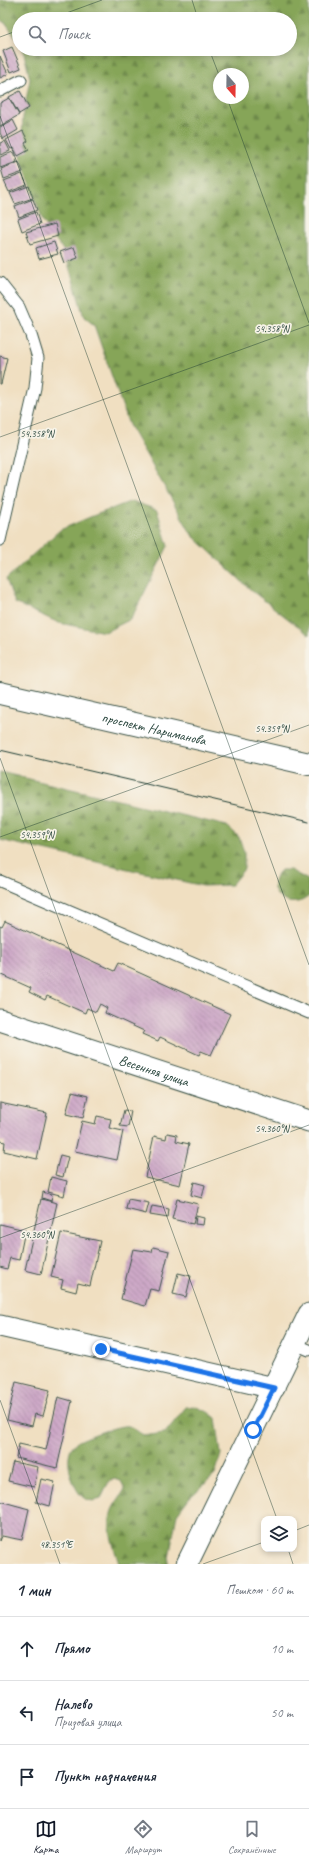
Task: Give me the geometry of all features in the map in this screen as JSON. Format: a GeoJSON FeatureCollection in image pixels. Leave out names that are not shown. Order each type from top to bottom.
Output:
{"type":"FeatureCollection","features":[{"type":"Feature","properties":{"kind":"main road","name":"проспект Нариманова"},"geometry":{"type":"LineString","coordinates":[[0,692],[309,764]]}},
{"type":"Feature","properties":{"kind":"street","name":"Весенняя улица"},"geometry":{"type":"LineString","coordinates":[[0,1020],[309,1120]]}},
{"type":"Feature","properties":{"kind":"street"},"geometry":{"type":"LineString","coordinates":[[187,1564],[274,1388],[302,1347],[309,1314]]}},
{"type":"Feature","properties":{"kind":"street"},"geometry":{"type":"LineString","coordinates":[[0,1326],[274,1388]]}},
{"type":"Feature","properties":{"kind":"lane"},"geometry":{"type":"LineString","coordinates":[[0,91],[21,80]]}},
{"type":"Feature","properties":{"kind":"lane"},"geometry":{"type":"LineString","coordinates":[[0,283],[19,307],[31,335],[38,358],[35,388],[0,540]]}},
{"type":"Feature","properties":{"kind":"lane"},"geometry":{"type":"LineString","coordinates":[[0,881],[309,1013]]}},
{"type":"Feature","properties":{"kind":"green space"},"geometry":{"type":"Polygon","coordinates":[[[0,0],[309,0],[309,635],[252,591],[192,535],[129,425],[94,325],[84,317],[65,253],[43,221],[21,158],[23,116],[30,79],[25,56],[297,56],[297,12],[12,12],[12,32],[5,23],[0,20],[0,0]]]}},
{"type":"Feature","properties":{"kind":"green space"},"geometry":{"type":"Polygon","coordinates":[[[132,501],[157,510],[168,546],[131,619],[105,632],[59,623],[15,603],[6,579],[60,530],[132,501]]]}},
{"type":"Feature","properties":{"kind":"green space"},"geometry":{"type":"Polygon","coordinates":[[[0,772],[227,826],[239,837],[244,852],[244,869],[231,885],[203,886],[0,840],[0,772]]]}},
{"type":"Feature","properties":{"kind":"green space"},"geometry":{"type":"Polygon","coordinates":[[[281,870],[290,870],[308,880],[309,896],[301,901],[293,902],[280,898],[275,892],[274,885],[275,878],[281,870]]]}},
{"type":"Feature","properties":{"kind":"green space"},"geometry":{"type":"Polygon","coordinates":[[[194,1406],[208,1412],[216,1418],[221,1454],[215,1475],[189,1498],[177,1514],[168,1564],[119,1564],[111,1536],[110,1522],[113,1508],[125,1489],[121,1481],[115,1479],[109,1481],[101,1499],[92,1501],[84,1498],[80,1494],[72,1479],[69,1454],[76,1443],[110,1429],[128,1426],[144,1435],[165,1433],[186,1407],[194,1406]]]}},
{"type":"Feature","properties":{"kind":"building"},"geometry":{"type":"Polygon","coordinates":[[[12,47],[12,56],[16,56],[21,68],[11,72],[3,51],[12,47]]]}},
{"type":"Feature","properties":{"kind":"building"},"geometry":{"type":"Polygon","coordinates":[[[0,56],[8,74],[0,78],[0,56]]]}},
{"type":"Feature","properties":{"kind":"building"},"geometry":{"type":"Polygon","coordinates":[[[20,91],[29,108],[19,114],[9,97],[20,91]]]}},
{"type":"Feature","properties":{"kind":"building"},"geometry":{"type":"Polygon","coordinates":[[[9,98],[19,115],[0,126],[0,103],[9,98]]]}},
{"type":"Feature","properties":{"kind":"building"},"geometry":{"type":"Polygon","coordinates":[[[13,120],[18,130],[3,139],[0,133],[0,127],[13,120]]]}},
{"type":"Feature","properties":{"kind":"building"},"geometry":{"type":"Polygon","coordinates":[[[23,131],[28,141],[25,143],[29,150],[18,156],[14,148],[11,149],[6,140],[23,131]]]}},
{"type":"Feature","properties":{"kind":"building"},"geometry":{"type":"Polygon","coordinates":[[[5,141],[10,151],[0,155],[0,143],[5,141]]]}},
{"type":"Feature","properties":{"kind":"building"},"geometry":{"type":"Polygon","coordinates":[[[13,152],[17,162],[0,168],[0,157],[13,152]]]}},
{"type":"Feature","properties":{"kind":"building"},"geometry":{"type":"Polygon","coordinates":[[[19,162],[23,172],[4,179],[1,169],[19,162]]]}},
{"type":"Feature","properties":{"kind":"building"},"geometry":{"type":"Polygon","coordinates":[[[22,174],[27,185],[9,192],[4,181],[22,174]]]}},
{"type":"Feature","properties":{"kind":"building"},"geometry":{"type":"Polygon","coordinates":[[[29,186],[33,198],[15,204],[10,193],[29,186]]]}},
{"type":"Feature","properties":{"kind":"building"},"geometry":{"type":"Polygon","coordinates":[[[33,199],[37,210],[19,217],[15,206],[33,199]]]}},
{"type":"Feature","properties":{"kind":"building"},"geometry":{"type":"Polygon","coordinates":[[[36,212],[40,224],[22,231],[18,219],[36,212]]]}},
{"type":"Feature","properties":{"kind":"building"},"geometry":{"type":"Polygon","coordinates":[[[55,224],[58,236],[30,244],[26,232],[55,224]]]}},
{"type":"Feature","properties":{"kind":"building"},"geometry":{"type":"Polygon","coordinates":[[[54,242],[58,254],[39,259],[36,248],[54,242]]]}},
{"type":"Feature","properties":{"kind":"building"},"geometry":{"type":"Polygon","coordinates":[[[74,247],[78,258],[64,263],[60,252],[74,247]]]}},
{"type":"Feature","properties":{"kind":"building"},"geometry":{"type":"Polygon","coordinates":[[[0,356],[7,358],[1,384],[0,384],[0,356]]]}},
{"type":"Feature","properties":{"kind":"building"},"geometry":{"type":"Polygon","coordinates":[[[5,921],[114,971],[118,963],[230,1014],[211,1055],[201,1051],[199,1055],[160,1037],[158,1041],[142,1034],[144,1031],[105,1013],[107,1008],[100,1004],[96,1012],[87,1008],[85,1013],[47,996],[45,1000],[29,992],[31,988],[0,974],[0,926],[2,927],[5,921]]]}},
{"type":"Feature","properties":{"kind":"building"},"geometry":{"type":"Polygon","coordinates":[[[72,1092],[88,1096],[83,1118],[66,1114],[72,1092]]]}},
{"type":"Feature","properties":{"kind":"building"},"geometry":{"type":"Polygon","coordinates":[[[0,1103],[47,1113],[37,1159],[4,1151],[5,1142],[0,1141],[0,1103]]]}},
{"type":"Feature","properties":{"kind":"building"},"geometry":{"type":"Polygon","coordinates":[[[124,1110],[131,1111],[128,1127],[120,1126],[124,1110]]]}},
{"type":"Feature","properties":{"kind":"building"},"geometry":{"type":"Polygon","coordinates":[[[97,1116],[111,1119],[109,1128],[123,1131],[117,1160],[75,1151],[82,1121],[95,1124],[97,1116]]]}},
{"type":"Feature","properties":{"kind":"building"},"geometry":{"type":"Polygon","coordinates":[[[167,1133],[177,1135],[176,1141],[189,1144],[180,1185],[145,1177],[154,1136],[166,1139],[167,1133]]]}},
{"type":"Feature","properties":{"kind":"building"},"geometry":{"type":"Polygon","coordinates":[[[60,1155],[68,1157],[63,1177],[55,1175],[60,1155]]]}},
{"type":"Feature","properties":{"kind":"building"},"geometry":{"type":"Polygon","coordinates":[[[51,1177],[67,1181],[64,1196],[48,1192],[51,1177]]]}},
{"type":"Feature","properties":{"kind":"building"},"geometry":{"type":"Polygon","coordinates":[[[194,1182],[205,1185],[202,1198],[191,1195],[194,1182]]]}},
{"type":"Feature","properties":{"kind":"building"},"geometry":{"type":"Polygon","coordinates":[[[43,1192],[52,1195],[51,1201],[42,1198],[43,1192]]]}},
{"type":"Feature","properties":{"kind":"building"},"geometry":{"type":"Polygon","coordinates":[[[41,1199],[57,1203],[41,1274],[25,1270],[41,1199]]]}},
{"type":"Feature","properties":{"kind":"building"},"geometry":{"type":"Polygon","coordinates":[[[128,1199],[149,1203],[146,1214],[126,1209],[128,1199]]]}},
{"type":"Feature","properties":{"kind":"building"},"geometry":{"type":"Polygon","coordinates":[[[177,1199],[198,1204],[193,1224],[172,1219],[177,1199]]]}},
{"type":"Feature","properties":{"kind":"building"},"geometry":{"type":"Polygon","coordinates":[[[152,1206],[169,1209],[168,1218],[150,1215],[152,1206]]]}},
{"type":"Feature","properties":{"kind":"building"},"geometry":{"type":"Polygon","coordinates":[[[196,1216],[204,1218],[203,1225],[195,1224],[196,1216]]]}},
{"type":"Feature","properties":{"kind":"building"},"geometry":{"type":"Polygon","coordinates":[[[0,1224],[25,1230],[19,1260],[10,1258],[7,1269],[0,1267],[0,1224]]]}},
{"type":"Feature","properties":{"kind":"building"},"geometry":{"type":"Polygon","coordinates":[[[61,1233],[100,1241],[90,1286],[78,1283],[76,1292],[61,1288],[63,1280],[51,1277],[61,1233]]]}},
{"type":"Feature","properties":{"kind":"building"},"geometry":{"type":"Polygon","coordinates":[[[153,1247],[169,1251],[159,1291],[150,1289],[145,1306],[121,1299],[133,1249],[152,1252],[153,1247]]]}},
{"type":"Feature","properties":{"kind":"building"},"geometry":{"type":"Polygon","coordinates":[[[178,1273],[191,1276],[186,1297],[173,1294],[178,1273]]]}},
{"type":"Feature","properties":{"kind":"building"},"geometry":{"type":"Polygon","coordinates":[[[16,1382],[50,1390],[43,1416],[35,1414],[32,1426],[7,1420],[16,1382]]]}},
{"type":"Feature","properties":{"kind":"building"},"geometry":{"type":"Polygon","coordinates":[[[58,1397],[72,1401],[57,1468],[16,1458],[19,1444],[46,1450],[58,1397]]]}},
{"type":"Feature","properties":{"kind":"building"},"geometry":{"type":"Polygon","coordinates":[[[13,1462],[38,1467],[34,1487],[8,1481],[13,1462]]]}},
{"type":"Feature","properties":{"kind":"building"},"geometry":{"type":"Polygon","coordinates":[[[41,1479],[55,1482],[50,1506],[36,1502],[41,1479]]]}},
{"type":"Feature","properties":{"kind":"building"},"geometry":{"type":"Polygon","coordinates":[[[0,1501],[29,1509],[22,1540],[2,1536],[0,1541],[0,1501]]]}},
{"type":"Feature","properties":{"kind":"tram line"},"geometry":{"type":"LineString","coordinates":[[0,750],[309,822]]}},
{"type":"Feature","properties":{"kind":"route"},"geometry":{"type":"LineString","coordinates":[[101,1349],[274,1388],[253,1430]]}}]}
